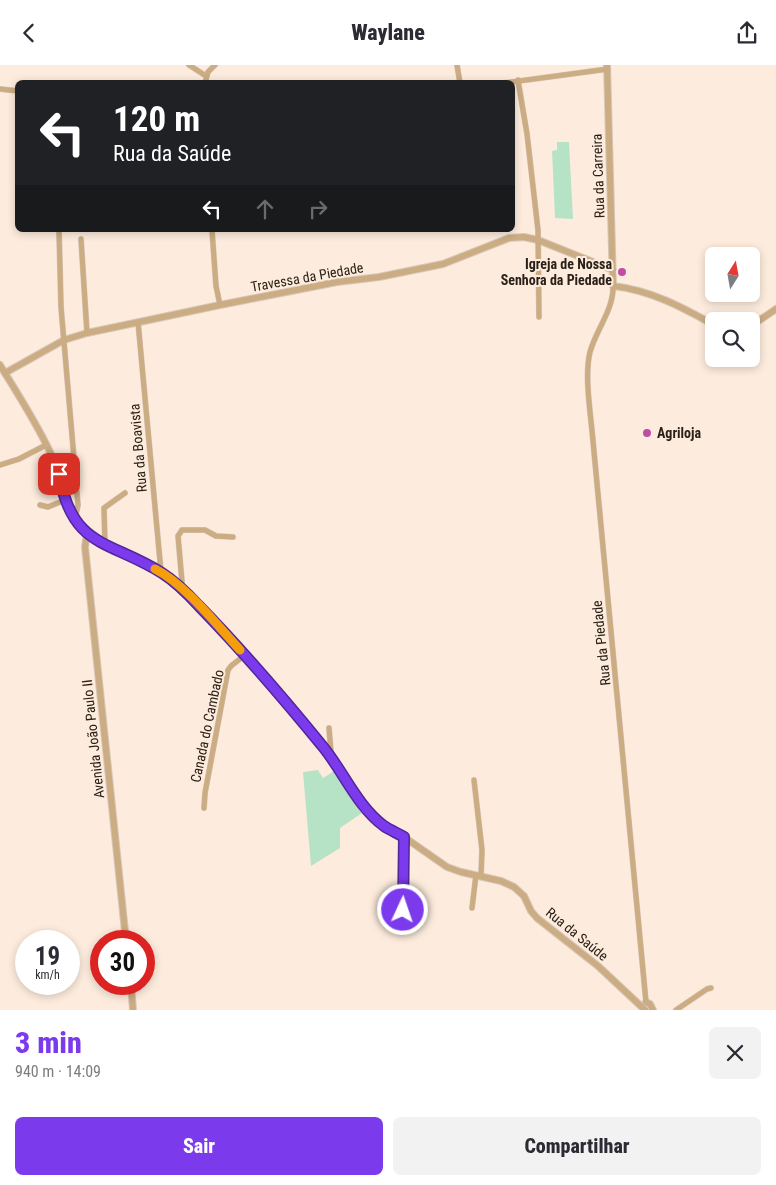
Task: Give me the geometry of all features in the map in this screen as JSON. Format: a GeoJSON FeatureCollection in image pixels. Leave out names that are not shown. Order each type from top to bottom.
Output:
{"type":"FeatureCollection","features":[{"type":"Feature","properties":{"kind":"street"},"geometry":{"type":"LineString","coordinates":[[189,65],[206,76]]}},
{"type":"Feature","properties":{"kind":"street"},"geometry":{"type":"LineString","coordinates":[[205,80],[206,76],[215,65]]}},
{"type":"Feature","properties":{"kind":"street"},"geometry":{"type":"LineString","coordinates":[[458,65],[460,80]]}},
{"type":"Feature","properties":{"kind":"street"},"geometry":{"type":"LineString","coordinates":[[515,81],[608,67]]}},
{"type":"Feature","properties":{"kind":"street","name":"Rua da Carreira"},"geometry":{"type":"LineString","coordinates":[[608,67],[613,286]]}},
{"type":"Feature","properties":{"kind":"street"},"geometry":{"type":"LineString","coordinates":[[518,80],[527,134],[538,230],[539,317]]}},
{"type":"Feature","properties":{"kind":"street"},"geometry":{"type":"LineString","coordinates":[[0,89],[15,91]]}},
{"type":"Feature","properties":{"kind":"street"},"geometry":{"type":"LineString","coordinates":[[58,232],[64,340],[78,505],[75,519]]}},
{"type":"Feature","properties":{"kind":"street"},"geometry":{"type":"LineString","coordinates":[[212,232],[216,286],[220,305]]}},
{"type":"Feature","properties":{"kind":"street","name":"Travessa da Piedade"},"geometry":{"type":"LineString","coordinates":[[5,373],[64,340],[87,333],[138,321],[337,282],[379,277],[442,264],[509,238],[524,237],[538,240],[613,269]]}},
{"type":"Feature","properties":{"kind":"street"},"geometry":{"type":"LineString","coordinates":[[81,239],[87,333]]}},
{"type":"Feature","properties":{"kind":"street"},"geometry":{"type":"LineString","coordinates":[[613,286],[636,289],[673,303],[705,320]]}},
{"type":"Feature","properties":{"kind":"street","name":"Rua da Piedade"},"geometry":{"type":"LineString","coordinates":[[613,286],[611,300],[590,350],[588,361],[593,441],[645,1007]]}},
{"type":"Feature","properties":{"kind":"street"},"geometry":{"type":"LineString","coordinates":[[760,320],[776,309]]}},
{"type":"Feature","properties":{"kind":"street","name":"Rua da Boavista"},"geometry":{"type":"LineString","coordinates":[[138,321],[160,572]]}},
{"type":"Feature","properties":{"kind":"street","name":"Rua da Saúde"},"geometry":{"type":"LineString","coordinates":[[0,365],[46,445],[57,468],[65,499],[75,519],[87,533],[105,545],[160,572],[199,605],[245,655],[329,755],[371,814],[384,826],[404,837],[447,867],[507,883],[518,889],[537,918],[598,966],[637,1003],[645,1007]]}},
{"type":"Feature","properties":{"kind":"street"},"geometry":{"type":"LineString","coordinates":[[0,465],[9,463],[46,445]]}},
{"type":"Feature","properties":{"kind":"street"},"geometry":{"type":"LineString","coordinates":[[105,545],[104,508],[125,493]]}},
{"type":"Feature","properties":{"kind":"street"},"geometry":{"type":"LineString","coordinates":[[40,505],[48,507],[65,499]]}},
{"type":"Feature","properties":{"kind":"street"},"geometry":{"type":"LineString","coordinates":[[180,588],[182,582],[178,536],[182,530],[205,530],[216,536],[234,537]]}},
{"type":"Feature","properties":{"kind":"street","name":"Avenida João Paulo II"},"geometry":{"type":"LineString","coordinates":[[87,533],[85,547],[125,930]]}},
{"type":"Feature","properties":{"kind":"street","name":"Canada do Cambado"},"geometry":{"type":"LineString","coordinates":[[204,808],[205,793],[228,670],[245,655]]}},
{"type":"Feature","properties":{"kind":"street"},"geometry":{"type":"LineString","coordinates":[[329,728],[331,752],[329,755]]}},
{"type":"Feature","properties":{"kind":"street"},"geometry":{"type":"LineString","coordinates":[[472,908],[482,850],[474,780]]}},
{"type":"Feature","properties":{"kind":"street"},"geometry":{"type":"LineString","coordinates":[[401,911],[404,905],[404,837]]}},
{"type":"Feature","properties":{"kind":"street"},"geometry":{"type":"LineString","coordinates":[[676,1010],[711,987]]}},
{"type":"Feature","properties":{"kind":"street"},"geometry":{"type":"LineString","coordinates":[[131,995],[133,1010]]}},
{"type":"Feature","properties":{"kind":"street"},"geometry":{"type":"LineString","coordinates":[[645,1007],[650,1004],[653,1010]]}},
{"type":"Feature","properties":{"kind":"green space"},"geometry":{"type":"Polygon","coordinates":[[[557,142],[569,142],[573,219],[555,218],[552,151],[557,150],[557,142]]]}},
{"type":"Feature","properties":{"kind":"green space"},"geometry":{"type":"Polygon","coordinates":[[[318,770],[323,778],[334,771],[362,813],[340,828],[340,848],[311,866],[303,772],[318,770]]]}},
{"type":"Feature","properties":{"kind":"slow traffic"},"geometry":{"type":"LineString","coordinates":[[155,569],[174,582],[199,605],[240,650]]}},
{"type":"Feature","properties":{"kind":"place","name":"Igreja de Nossa Senhora da Piedade"},"geometry":{"type":"Point","coordinates":[622,272]}},
{"type":"Feature","properties":{"kind":"place","name":"Agriloja"},"geometry":{"type":"Point","coordinates":[647,433]}},
{"type":"Feature","properties":{"kind":"route"},"geometry":{"type":"LineString","coordinates":[[59,474],[65,499],[82,529],[94,540],[160,572],[199,605],[245,655],[313,735],[371,814],[384,826],[404,837],[403,910]]}}]}
